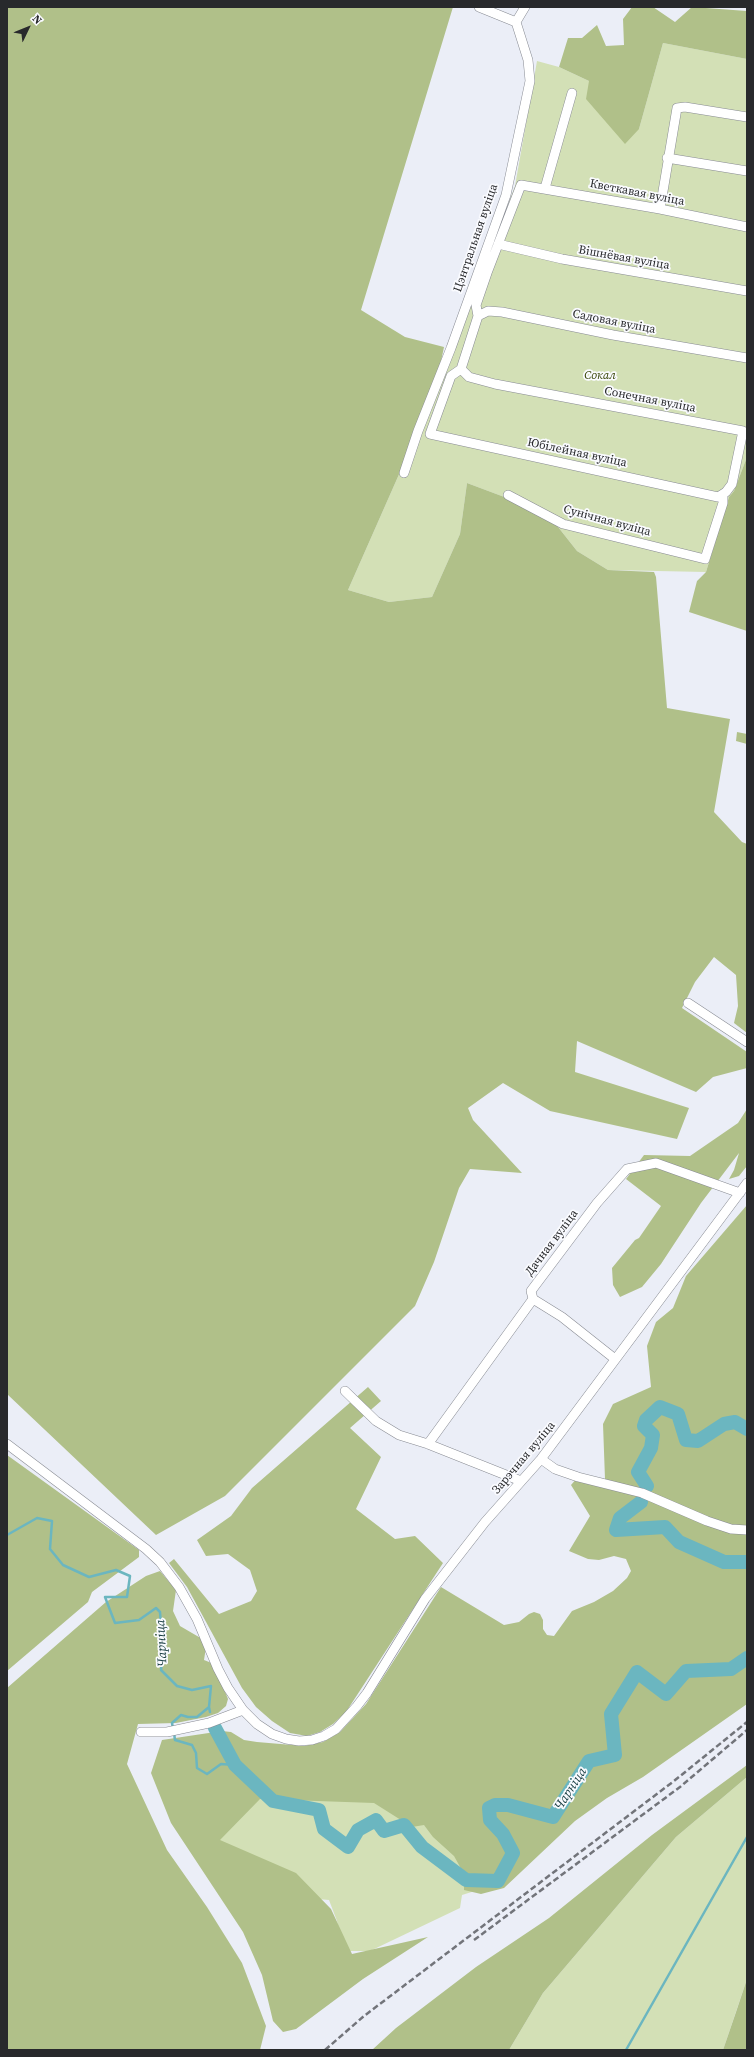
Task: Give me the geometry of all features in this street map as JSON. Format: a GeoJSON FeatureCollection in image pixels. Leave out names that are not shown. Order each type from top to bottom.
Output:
{"type":"FeatureCollection","features":[{"type":"Feature","properties":{"kind":"street"},"geometry":{"type":"LineString","coordinates":[[479,7],[516,22],[525,7]]}},
{"type":"Feature","properties":{"kind":"street","name":"Цэнтральная вуліца"},"geometry":{"type":"LineString","coordinates":[[404,473],[418,431],[451,348],[506,195],[528,90],[528,60],[516,22]]}},
{"type":"Feature","properties":{"kind":"street"},"geometry":{"type":"LineString","coordinates":[[545,188],[572,93]]}},
{"type":"Feature","properties":{"kind":"street"},"geometry":{"type":"LineString","coordinates":[[660,209],[667,158],[676,112],[680,107],[747,117]]}},
{"type":"Feature","properties":{"kind":"street"},"geometry":{"type":"LineString","coordinates":[[667,158],[747,171]]}},
{"type":"Feature","properties":{"kind":"street","name":"Кветкавая вуліца"},"geometry":{"type":"LineString","coordinates":[[498,244],[521,185],[660,209],[747,227]]}},
{"type":"Feature","properties":{"kind":"street"},"geometry":{"type":"LineString","coordinates":[[460,369],[478,316],[476,305],[498,244]]}},
{"type":"Feature","properties":{"kind":"street","name":"Вішнёвая вуліца"},"geometry":{"type":"LineString","coordinates":[[498,244],[562,259],[747,291]]}},
{"type":"Feature","properties":{"kind":"street","name":"Садовая вуліца"},"geometry":{"type":"LineString","coordinates":[[478,316],[488,311],[502,312],[613,335],[747,358]]}},
{"type":"Feature","properties":{"kind":"street"},"geometry":{"type":"LineString","coordinates":[[451,348],[465,353]]}},
{"type":"Feature","properties":{"kind":"street","name":"Сонечная вуліца"},"geometry":{"type":"LineString","coordinates":[[460,369],[469,377],[496,384],[743,431],[732,484],[720,495]]}},
{"type":"Feature","properties":{"kind":"street","name":"Юбілейная вуліца"},"geometry":{"type":"LineString","coordinates":[[460,369],[451,376],[430,434],[720,495]]}},
{"type":"Feature","properties":{"kind":"street","name":"Сунічная вуліца"},"geometry":{"type":"LineString","coordinates":[[508,495],[563,524],[705,559],[723,503],[720,495]]}},
{"type":"Feature","properties":{"kind":"street"},"geometry":{"type":"LineString","coordinates":[[688,1003],[747,1042]]}},
{"type":"Feature","properties":{"kind":"street","name":"Дачная вуліца"},"geometry":{"type":"LineString","coordinates":[[428,1444],[533,1299],[531,1291],[597,1203],[622,1174],[633,1167],[646,1164],[664,1165],[740,1193]]}},
{"type":"Feature","properties":{"kind":"street","name":"Зарэчная вуліца"},"geometry":{"type":"LineString","coordinates":[[7,1444],[146,1549],[160,1562],[182,1593],[197,1620],[218,1669],[243,1710],[262,1727],[286,1739],[312,1740],[336,1729],[367,1693],[425,1599],[485,1522],[541,1459],[747,1183]]}},
{"type":"Feature","properties":{"kind":"street"},"geometry":{"type":"LineString","coordinates":[[533,1299],[562,1317],[615,1359]]}},
{"type":"Feature","properties":{"kind":"street"},"geometry":{"type":"LineString","coordinates":[[345,1391],[376,1421],[399,1435],[428,1444],[521,1481]]}},
{"type":"Feature","properties":{"kind":"street"},"geometry":{"type":"LineString","coordinates":[[541,1459],[555,1469],[578,1477],[642,1493],[707,1521],[731,1529],[747,1530]]}},
{"type":"Feature","properties":{"kind":"street"},"geometry":{"type":"LineString","coordinates":[[141,1732],[167,1732],[178,1730],[210,1723],[243,1710]]}},
{"type":"Feature","properties":{"kind":"green space"},"geometry":{"type":"Polygon","coordinates":[[[7,7],[453,7],[361,310],[405,337],[444,347],[434,395],[348,590],[389,602],[432,597],[460,534],[467,483],[547,513],[577,551],[608,570],[654,572],[656,577],[667,708],[730,719],[714,812],[742,842],[747,844],[747,1033],[734,1023],[738,1006],[736,975],[714,957],[695,982],[682,1008],[747,1052],[747,1068],[713,1077],[696,1092],[577,1041],[575,1072],[689,1108],[677,1139],[550,1111],[503,1083],[468,1108],[473,1120],[522,1173],[470,1169],[459,1188],[434,1262],[415,1306],[225,1496],[156,1535],[7,1394],[7,7]]]}},
{"type":"Feature","properties":{"kind":"green space"},"geometry":{"type":"Polygon","coordinates":[[[632,7],[653,7],[675,22],[692,7],[747,11],[747,59],[663,43],[639,129],[625,144],[586,99],[589,81],[559,67],[568,38],[582,38],[597,25],[606,46],[624,45],[623,19],[632,7]]]}},
{"type":"Feature","properties":{"kind":"green space","name":"Сокал"},"geometry":{"type":"Polygon","coordinates":[[[663,43],[747,59],[747,457],[734,491],[729,497],[706,572],[608,570],[577,551],[547,513],[467,483],[460,534],[432,597],[389,602],[348,590],[434,395],[439,388],[515,186],[537,61],[559,67],[589,81],[639,129],[663,43]]]}},
{"type":"Feature","properties":{"kind":"green space"},"geometry":{"type":"Polygon","coordinates":[[[747,457],[747,631],[689,612],[697,581],[706,572],[729,497],[734,491],[747,457]]]}},
{"type":"Feature","properties":{"kind":"green space"},"geometry":{"type":"Polygon","coordinates":[[[737,732],[747,734],[747,744],[736,741],[737,732]]]}},
{"type":"Feature","properties":{"kind":"green space"},"geometry":{"type":"Polygon","coordinates":[[[747,1109],[747,1166],[739,1176],[729,1179],[734,1170],[739,1153],[701,1203],[661,1264],[642,1287],[620,1297],[613,1285],[612,1268],[635,1240],[639,1238],[661,1206],[626,1179],[644,1155],[690,1156],[738,1123],[747,1109]]]}},
{"type":"Feature","properties":{"kind":"green space"},"geometry":{"type":"Polygon","coordinates":[[[747,1205],[747,1704],[643,1777],[607,1798],[575,1821],[504,1888],[481,1894],[464,1890],[464,1874],[454,1856],[433,1837],[424,1825],[412,1827],[374,1803],[260,1799],[220,1840],[296,1873],[331,1909],[352,1954],[428,1937],[363,1979],[296,2029],[283,2032],[273,2021],[262,1975],[243,1932],[171,1823],[151,1773],[162,1740],[222,1731],[231,1732],[244,1740],[257,1742],[304,1746],[323,1742],[340,1732],[366,1704],[441,1587],[504,1625],[519,1622],[534,1612],[540,1614],[543,1620],[543,1629],[547,1635],[554,1636],[572,1611],[594,1602],[613,1591],[627,1578],[631,1571],[626,1559],[614,1556],[599,1560],[588,1559],[569,1551],[590,1516],[571,1485],[578,1477],[605,1479],[603,1424],[613,1404],[651,1387],[647,1346],[656,1322],[673,1308],[686,1276],[747,1205]]]}},
{"type":"Feature","properties":{"kind":"green space"},"geometry":{"type":"Polygon","coordinates":[[[368,1387],[381,1401],[350,1428],[381,1457],[356,1509],[395,1539],[415,1536],[443,1563],[346,1712],[333,1724],[320,1732],[307,1736],[290,1733],[272,1721],[256,1707],[242,1688],[187,1587],[169,1563],[174,1559],[219,1614],[251,1601],[257,1591],[250,1570],[228,1554],[206,1556],[197,1540],[231,1516],[252,1488],[368,1387]]]}},
{"type":"Feature","properties":{"kind":"green space"},"geometry":{"type":"Polygon","coordinates":[[[7,1455],[139,1550],[139,1557],[92,1592],[88,1602],[7,1671],[7,1455]]]}},
{"type":"Feature","properties":{"kind":"green space"},"geometry":{"type":"Polygon","coordinates":[[[160,1571],[176,1590],[173,1611],[180,1626],[204,1640],[206,1647],[204,1660],[214,1664],[228,1699],[226,1706],[218,1713],[206,1717],[176,1723],[138,1724],[127,1764],[167,1850],[207,1907],[242,1963],[266,2026],[260,2050],[7,2050],[7,1688],[106,1602],[146,1576],[160,1571]]]}},
{"type":"Feature","properties":{"kind":"green space"},"geometry":{"type":"Polygon","coordinates":[[[267,1760],[432,1773],[494,1885],[462,1895],[460,1908],[370,1951],[343,1951],[337,1921],[329,1900],[307,1898],[186,1840],[267,1760]]]}},
{"type":"Feature","properties":{"kind":"green space"},"geometry":{"type":"Polygon","coordinates":[[[747,1765],[747,1777],[676,1837],[543,1993],[509,2050],[372,2050],[396,2028],[476,1967],[549,1918],[652,1835],[747,1765]]]}},
{"type":"Feature","properties":{"kind":"green space"},"geometry":{"type":"Polygon","coordinates":[[[747,1777],[747,1979],[723,2050],[509,2050],[543,1993],[676,1837],[747,1777]]]}},
{"type":"Feature","properties":{"kind":"green space"},"geometry":{"type":"Polygon","coordinates":[[[747,1979],[747,2050],[723,2050],[736,2012],[747,1979]]]}},
{"type":"Feature","properties":{"kind":"waterway","name":"Чарніца"},"geometry":{"type":"LineString","coordinates":[[647,1486],[638,1472],[651,1448],[653,1435],[644,1426],[646,1420],[660,1407],[678,1414],[686,1440],[698,1441],[724,1424],[735,1422],[747,1429]]}},
{"type":"Feature","properties":{"kind":"waterway","name":"Чарніца"},"geometry":{"type":"LineString","coordinates":[[641,1502],[620,1518],[616,1530],[665,1527],[679,1542],[724,1562],[747,1562]]}},
{"type":"Feature","properties":{"kind":"waterway","name":"Чарніца"},"geometry":{"type":"LineString","coordinates":[[7,1535],[37,1518],[52,1521],[50,1549],[63,1565],[89,1577],[116,1570],[130,1576],[127,1597],[105,1597],[115,1623],[139,1620],[156,1608],[160,1612],[163,1652],[161,1670],[177,1686],[192,1690],[211,1686],[210,1712]]}},
{"type":"Feature","properties":{"kind":"waterway","name":"Чарніца"},"geometry":{"type":"LineString","coordinates":[[215,1728],[235,1765],[273,1801],[319,1810],[324,1829],[348,1847],[358,1830],[376,1820],[384,1831],[404,1825],[422,1847],[466,1880],[498,1881],[513,1853],[503,1834],[490,1820],[489,1808],[495,1805],[508,1805],[553,1817],[589,1761],[615,1755],[611,1714],[637,1672],[666,1694],[686,1671],[731,1669],[747,1658]]}},
{"type":"Feature","properties":{"kind":"waterway","name":"Чарніца"},"geometry":{"type":"LineString","coordinates":[[173,1729],[172,1723],[181,1715],[197,1717],[209,1707]]}},
{"type":"Feature","properties":{"kind":"waterway","name":"Чарніца"},"geometry":{"type":"LineString","coordinates":[[174,1733],[175,1740],[192,1745],[196,1753],[197,1768],[207,1774],[221,1764],[235,1765]]}},
{"type":"Feature","properties":{"kind":"waterway"},"geometry":{"type":"LineString","coordinates":[[626,2050],[747,1837]]}},
{"type":"Feature","properties":{"kind":"railway"},"geometry":{"type":"LineString","coordinates":[[325,2050],[364,2016],[674,1781],[747,1722]]}},
{"type":"Feature","properties":{"kind":"railway"},"geometry":{"type":"LineString","coordinates":[[474,1940],[680,1787],[747,1730]]}}]}
